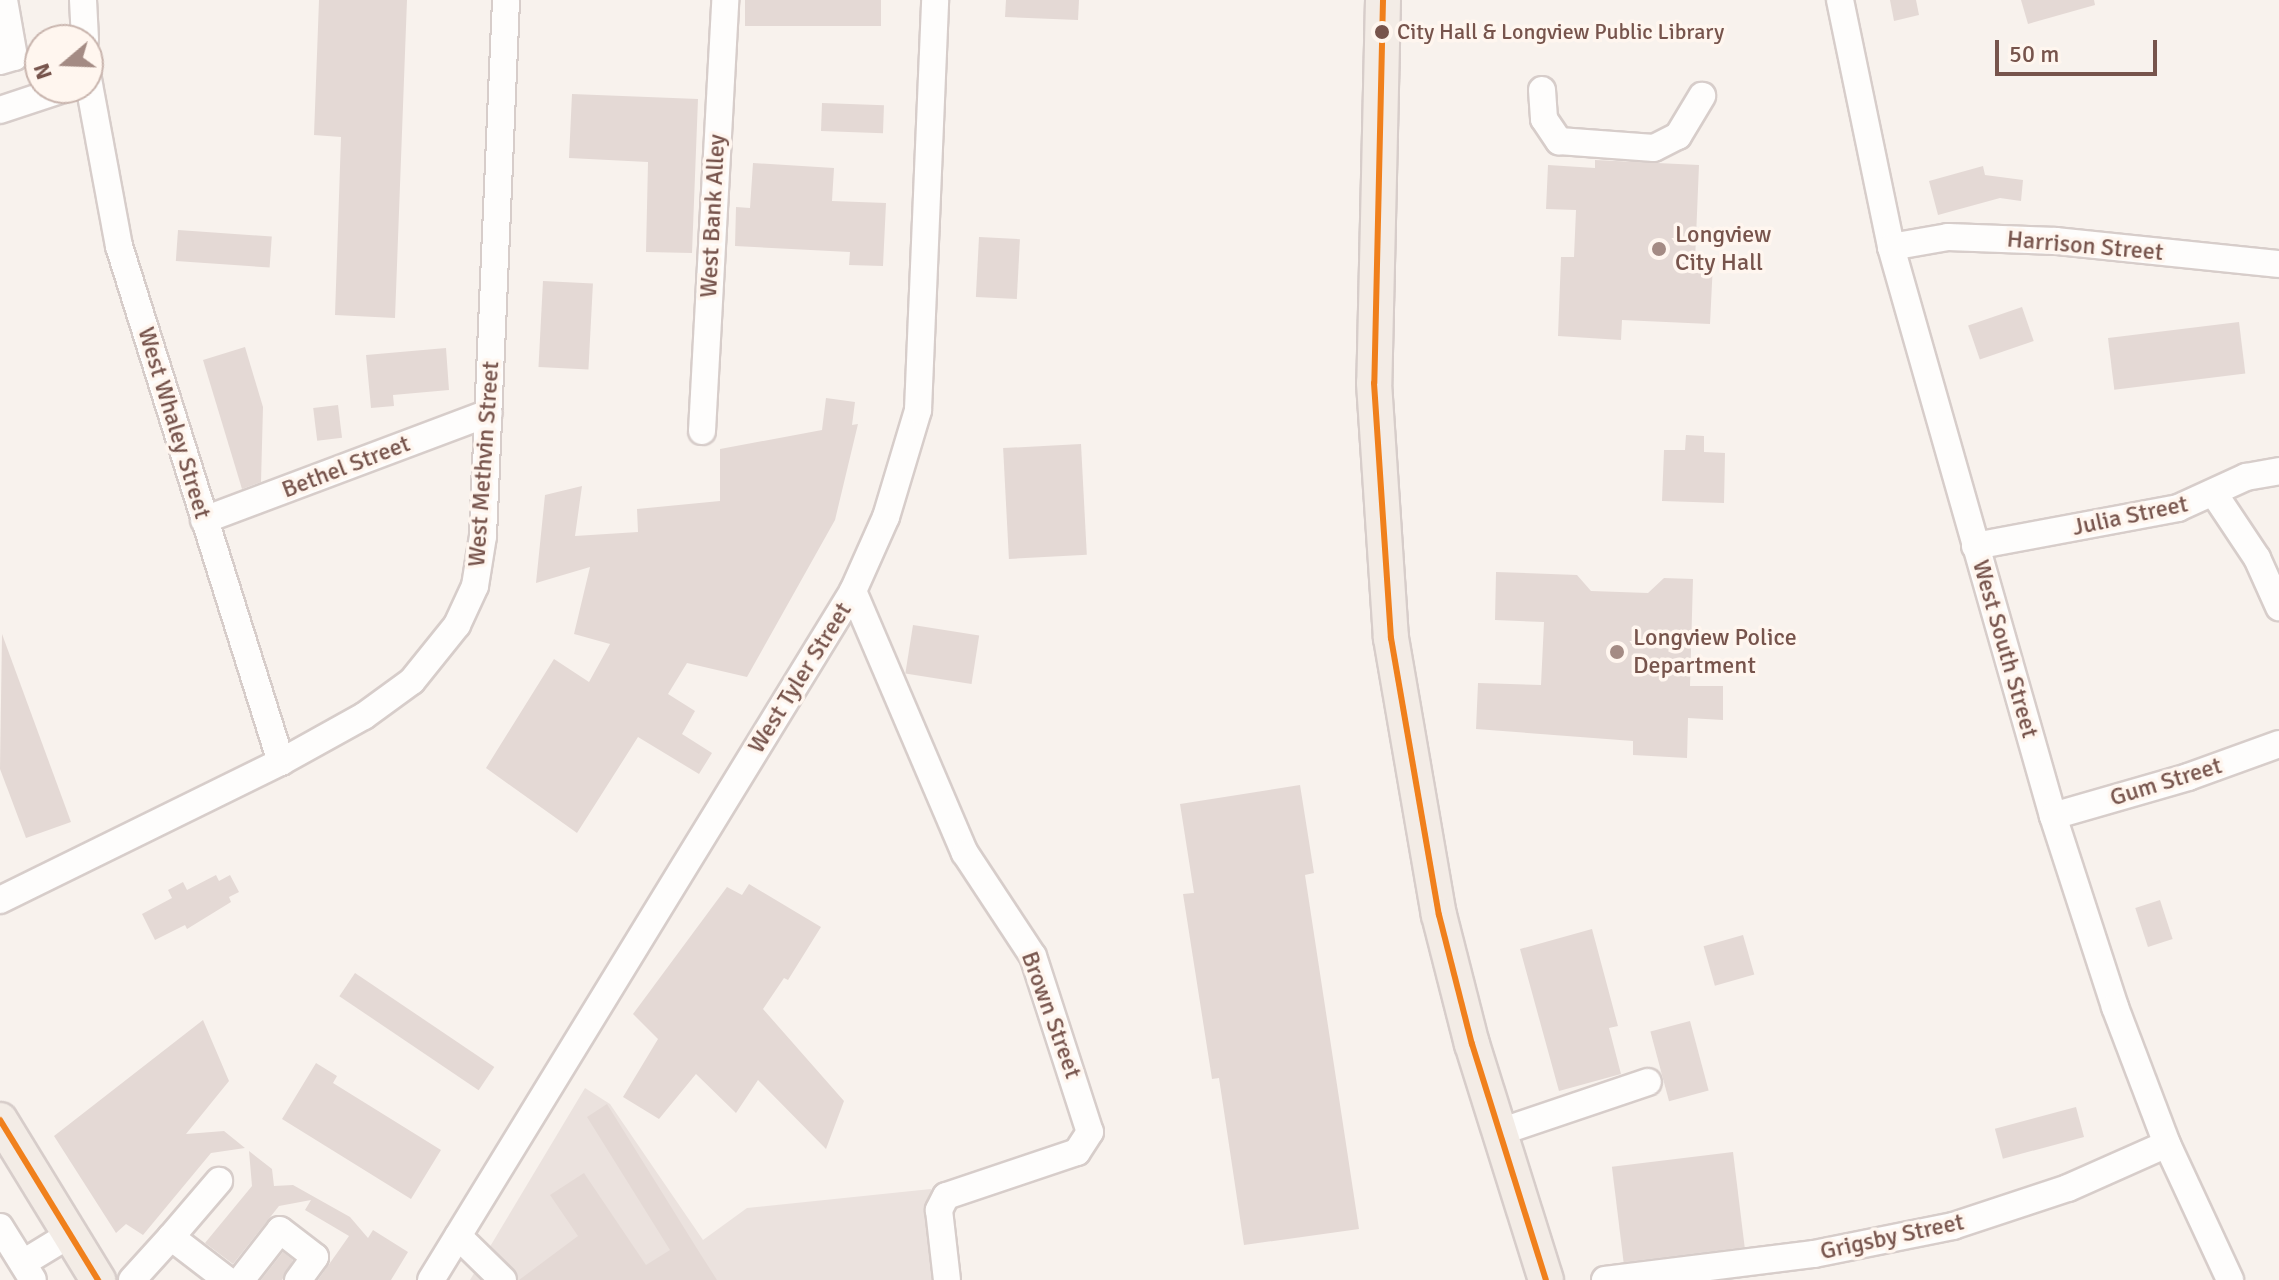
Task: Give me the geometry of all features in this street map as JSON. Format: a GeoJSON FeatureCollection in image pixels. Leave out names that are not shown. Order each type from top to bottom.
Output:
{"type":"FeatureCollection","features":[{"type":"Feature","properties":{"kind":"main road"},"geometry":{"type":"LineString","coordinates":[[1383,0],[1374,383],[1391,638],[1439,915],[1500,1132],[1546,1280]]}},
{"type":"Feature","properties":{"kind":"main road"},"geometry":{"type":"LineString","coordinates":[[0,1120],[98,1280]]}},
{"type":"Feature","properties":{"kind":"street"},"geometry":{"type":"LineString","coordinates":[[0,61],[14,57],[4,0]]}},
{"type":"Feature","properties":{"kind":"street"},"geometry":{"type":"LineString","coordinates":[[83,0],[84,24]]}},
{"type":"Feature","properties":{"kind":"street","name":"West Methvin Street"},"geometry":{"type":"LineString","coordinates":[[0,900],[281,762],[391,698],[432,660],[457,625],[480,562],[506,0]]}},
{"type":"Feature","properties":{"kind":"street","name":"West Bank Alley"},"geometry":{"type":"LineString","coordinates":[[702,431],[725,0]]}},
{"type":"Feature","properties":{"kind":"street","name":"West Tyler Street"},"geometry":{"type":"LineString","coordinates":[[431,1280],[853,591],[900,482],[918,410],[935,0]]}},
{"type":"Feature","properties":{"kind":"street","name":"West South Street"},"geometry":{"type":"LineString","coordinates":[[1840,0],[1891,247],[2053,816],[2115,1007],[2167,1144],[2230,1280]]}},
{"type":"Feature","properties":{"kind":"street"},"geometry":{"type":"LineString","coordinates":[[1542,90],[1544,119],[1559,141],[1654,148],[1678,136],[1702,96]]}},
{"type":"Feature","properties":{"kind":"street"},"geometry":{"type":"LineString","coordinates":[[0,110],[24,102]]}},
{"type":"Feature","properties":{"kind":"street","name":"West Whaley Street"},"geometry":{"type":"LineString","coordinates":[[92,104],[114,225],[281,762]]}},
{"type":"Feature","properties":{"kind":"street","name":"Harrison Street"},"geometry":{"type":"LineString","coordinates":[[1891,247],[1948,237],[2056,241],[2279,264]]}},
{"type":"Feature","properties":{"kind":"street","name":"Bethel Street"},"geometry":{"type":"LineString","coordinates":[[204,520],[489,413]]}},
{"type":"Feature","properties":{"kind":"street","name":"Julia Street"},"geometry":{"type":"LineString","coordinates":[[1975,546],[2167,511],[2215,495],[2246,477],[2279,471]]}},
{"type":"Feature","properties":{"kind":"street"},"geometry":{"type":"LineString","coordinates":[[2215,495],[2257,558],[2279,607]]}},
{"type":"Feature","properties":{"kind":"street","name":"Brown Street"},"geometry":{"type":"LineString","coordinates":[[853,591],[965,853],[1033,956],[1090,1132],[1077,1152],[946,1196],[939,1210],[947,1280]]}},
{"type":"Feature","properties":{"kind":"street","name":"Gum Street"},"geometry":{"type":"LineString","coordinates":[[2053,816],[2188,777],[2279,744]]}},
{"type":"Feature","properties":{"kind":"street"},"geometry":{"type":"LineString","coordinates":[[1500,1132],[1648,1082]]}},
{"type":"Feature","properties":{"kind":"street","name":"Grigsby Street"},"geometry":{"type":"LineString","coordinates":[[1605,1280],[1814,1254],[1953,1226],[2068,1188],[2167,1144]]}},
{"type":"Feature","properties":{"kind":"street"},"geometry":{"type":"LineString","coordinates":[[142,1276],[219,1181]]}},
{"type":"Feature","properties":{"kind":"street"},"geometry":{"type":"LineString","coordinates":[[0,1227],[28,1272],[69,1235]]}},
{"type":"Feature","properties":{"kind":"street"},"geometry":{"type":"LineString","coordinates":[[241,1280],[280,1230],[315,1257],[298,1280]]}},
{"type":"Feature","properties":{"kind":"street"},"geometry":{"type":"LineString","coordinates":[[458,1236],[503,1280]]}},
{"type":"Feature","properties":{"kind":"street"},"geometry":{"type":"LineString","coordinates":[[171,1237],[227,1280]]}},
{"type":"Feature","properties":{"kind":"shaded area"},"geometry":{"type":"Polygon","coordinates":[[[585,1088],[610,1104],[703,1240],[747,1208],[931,1189],[932,1280],[470,1280],[585,1088]]]}},
{"type":"Feature","properties":{"kind":"building"},"geometry":{"type":"Polygon","coordinates":[[[319,0],[407,0],[395,318],[335,315],[341,137],[314,135],[319,0]]]}},
{"type":"Feature","properties":{"kind":"building"},"geometry":{"type":"Polygon","coordinates":[[[745,0],[881,0],[881,26],[745,26],[745,0]]]}},
{"type":"Feature","properties":{"kind":"building"},"geometry":{"type":"Polygon","coordinates":[[[1006,0],[1079,0],[1078,20],[1005,17],[1006,0]]]}},
{"type":"Feature","properties":{"kind":"building"},"geometry":{"type":"Polygon","coordinates":[[[1890,0],[1916,0],[1919,15],[1894,21],[1890,0]]]}},
{"type":"Feature","properties":{"kind":"building"},"geometry":{"type":"Polygon","coordinates":[[[2021,0],[2094,0],[2095,5],[2028,24],[2021,0]]]}},
{"type":"Feature","properties":{"kind":"building"},"geometry":{"type":"Polygon","coordinates":[[[572,94],[698,99],[692,253],[646,252],[648,162],[569,158],[572,94]]]}},
{"type":"Feature","properties":{"kind":"building"},"geometry":{"type":"Polygon","coordinates":[[[822,103],[884,105],[883,133],[821,131],[822,103]]]}},
{"type":"Feature","properties":{"kind":"building","name":"Longview City Hall"},"geometry":{"type":"Polygon","coordinates":[[[1595,160],[1699,165],[1695,262],[1713,263],[1710,324],[1622,320],[1621,340],[1558,336],[1561,257],[1574,257],[1576,210],[1546,209],[1548,165],[1595,168],[1595,160]]]}},
{"type":"Feature","properties":{"kind":"building"},"geometry":{"type":"Polygon","coordinates":[[[753,163],[834,168],[832,201],[886,203],[883,266],[849,265],[850,252],[735,246],[736,207],[750,208],[753,163]]]}},
{"type":"Feature","properties":{"kind":"building"},"geometry":{"type":"Polygon","coordinates":[[[1983,166],[1985,175],[2023,180],[2021,201],[2000,198],[1938,215],[1929,181],[1983,166]]]}},
{"type":"Feature","properties":{"kind":"building"},"geometry":{"type":"Polygon","coordinates":[[[178,230],[272,237],[270,267],[176,261],[178,230]]]}},
{"type":"Feature","properties":{"kind":"building"},"geometry":{"type":"Polygon","coordinates":[[[979,237],[1020,239],[1017,299],[976,297],[979,237]]]}},
{"type":"Feature","properties":{"kind":"building"},"geometry":{"type":"Polygon","coordinates":[[[543,281],[593,284],[588,369],[538,367],[543,281]]]}},
{"type":"Feature","properties":{"kind":"building"},"geometry":{"type":"Polygon","coordinates":[[[2022,307],[2034,341],[1980,360],[1968,326],[2022,307]]]}},
{"type":"Feature","properties":{"kind":"building"},"geometry":{"type":"Polygon","coordinates":[[[2239,322],[2245,374],[2114,390],[2108,338],[2239,322]]]}},
{"type":"Feature","properties":{"kind":"building"},"geometry":{"type":"Polygon","coordinates":[[[245,347],[263,407],[261,482],[242,489],[203,360],[245,347]]]}},
{"type":"Feature","properties":{"kind":"building"},"geometry":{"type":"Polygon","coordinates":[[[446,348],[449,390],[393,395],[394,406],[371,408],[366,355],[446,348]]]}},
{"type":"Feature","properties":{"kind":"building"},"geometry":{"type":"Polygon","coordinates":[[[826,398],[855,402],[852,425],[858,424],[835,520],[747,677],[687,663],[668,694],[695,711],[682,734],[712,753],[699,774],[638,737],[577,833],[486,768],[554,659],[589,682],[610,644],[574,634],[590,567],[536,583],[545,495],[582,486],[575,536],[638,532],[637,509],[720,501],[720,449],[822,430],[826,398]]]}},
{"type":"Feature","properties":{"kind":"building"},"geometry":{"type":"Polygon","coordinates":[[[338,405],[342,438],[317,441],[313,408],[338,405]]]}},
{"type":"Feature","properties":{"kind":"building"},"geometry":{"type":"Polygon","coordinates":[[[1686,435],[1704,436],[1704,452],[1725,453],[1724,503],[1662,501],[1664,450],[1685,450],[1686,435]]]}},
{"type":"Feature","properties":{"kind":"building"},"geometry":{"type":"Polygon","coordinates":[[[1081,444],[1087,555],[1009,559],[1003,448],[1081,444]]]}},
{"type":"Feature","properties":{"kind":"building","name":"Longview Police Department"},"geometry":{"type":"Polygon","coordinates":[[[1496,572],[1577,575],[1591,591],[1648,593],[1664,578],[1693,579],[1690,686],[1723,686],[1723,720],[1688,718],[1687,758],[1633,755],[1633,741],[1476,729],[1478,683],[1541,685],[1544,622],[1495,620],[1496,572]]]}},
{"type":"Feature","properties":{"kind":"building"},"geometry":{"type":"Polygon","coordinates":[[[913,625],[979,635],[972,684],[905,673],[913,625]]]}},
{"type":"Feature","properties":{"kind":"building"},"geometry":{"type":"Polygon","coordinates":[[[2,634],[71,822],[26,838],[0,769],[2,634]]]}},
{"type":"Feature","properties":{"kind":"building"},"geometry":{"type":"Polygon","coordinates":[[[1300,785],[1314,873],[1305,875],[1359,1229],[1244,1245],[1219,1078],[1212,1079],[1183,894],[1194,893],[1180,804],[1300,785]]]}},
{"type":"Feature","properties":{"kind":"building"},"geometry":{"type":"Polygon","coordinates":[[[216,875],[219,881],[230,875],[239,892],[229,897],[231,902],[187,929],[185,925],[155,940],[142,914],[172,898],[168,890],[183,882],[187,890],[216,875]]]}},
{"type":"Feature","properties":{"kind":"building"},"geometry":{"type":"Polygon","coordinates":[[[749,884],[821,927],[788,980],[784,978],[763,1009],[844,1101],[826,1149],[758,1080],[736,1113],[696,1074],[659,1119],[623,1097],[658,1039],[633,1014],[727,887],[742,895],[749,884]]]}},
{"type":"Feature","properties":{"kind":"building"},"geometry":{"type":"Polygon","coordinates":[[[2160,900],[2173,939],[2148,947],[2135,908],[2160,900]]]}},
{"type":"Feature","properties":{"kind":"building"},"geometry":{"type":"Polygon","coordinates":[[[1592,929],[1618,1026],[1609,1028],[1621,1074],[1559,1091],[1520,949],[1592,929]]]}},
{"type":"Feature","properties":{"kind":"building"},"geometry":{"type":"Polygon","coordinates":[[[1743,935],[1754,974],[1715,986],[1704,946],[1743,935]]]}},
{"type":"Feature","properties":{"kind":"building"},"geometry":{"type":"Polygon","coordinates":[[[355,973],[494,1067],[479,1090],[339,996],[355,973]]]}},
{"type":"Feature","properties":{"kind":"building"},"geometry":{"type":"Polygon","coordinates":[[[203,1020],[229,1081],[186,1134],[224,1131],[245,1148],[211,1153],[143,1235],[126,1224],[116,1233],[54,1136],[203,1020]]]}},
{"type":"Feature","properties":{"kind":"building"},"geometry":{"type":"Polygon","coordinates":[[[1690,1021],[1709,1091],[1669,1101],[1650,1032],[1690,1021]]]}},
{"type":"Feature","properties":{"kind":"building"},"geometry":{"type":"Polygon","coordinates":[[[316,1063],[337,1076],[333,1083],[441,1150],[411,1199],[282,1119],[316,1063]]]}},
{"type":"Feature","properties":{"kind":"building"},"geometry":{"type":"Polygon","coordinates":[[[607,1104],[717,1280],[519,1280],[578,1236],[550,1195],[584,1173],[646,1265],[670,1250],[587,1117],[607,1104]]]}},
{"type":"Feature","properties":{"kind":"building"},"geometry":{"type":"Polygon","coordinates":[[[2076,1107],[2084,1137],[2003,1159],[1995,1129],[2076,1107]]]}},
{"type":"Feature","properties":{"kind":"building"},"geometry":{"type":"Polygon","coordinates":[[[249,1151],[272,1169],[274,1186],[293,1185],[350,1217],[368,1238],[373,1230],[408,1252],[391,1280],[318,1280],[349,1236],[305,1210],[311,1200],[279,1206],[233,1264],[205,1243],[252,1186],[249,1151]]]}},
{"type":"Feature","properties":{"kind":"building"},"geometry":{"type":"Polygon","coordinates":[[[1733,1152],[1745,1247],[1624,1262],[1612,1167],[1733,1152]]]}},
{"type":"Feature","properties":{"kind":"building"},"geometry":{"type":"Polygon","coordinates":[[[283,1252],[293,1260],[282,1280],[261,1280],[283,1252]]]}},
{"type":"Feature","properties":{"kind":"transit line"},"geometry":{"type":"LineString","coordinates":[[1383,0],[1374,383],[1391,638],[1439,915],[1472,1044],[1546,1280]]}},
{"type":"Feature","properties":{"kind":"transit line"},"geometry":{"type":"LineString","coordinates":[[0,1120],[98,1280]]}},
{"type":"Feature","properties":{"kind":"place","name":"City Hall & Longview Public Library"},"geometry":{"type":"Point","coordinates":[1382,32]}},
{"type":"Feature","properties":{"kind":"place","name":"Longview City Hall"},"geometry":{"type":"Point","coordinates":[1659,249]}},
{"type":"Feature","properties":{"kind":"place","name":"Longview Police Department"},"geometry":{"type":"Point","coordinates":[1617,652]}}]}
